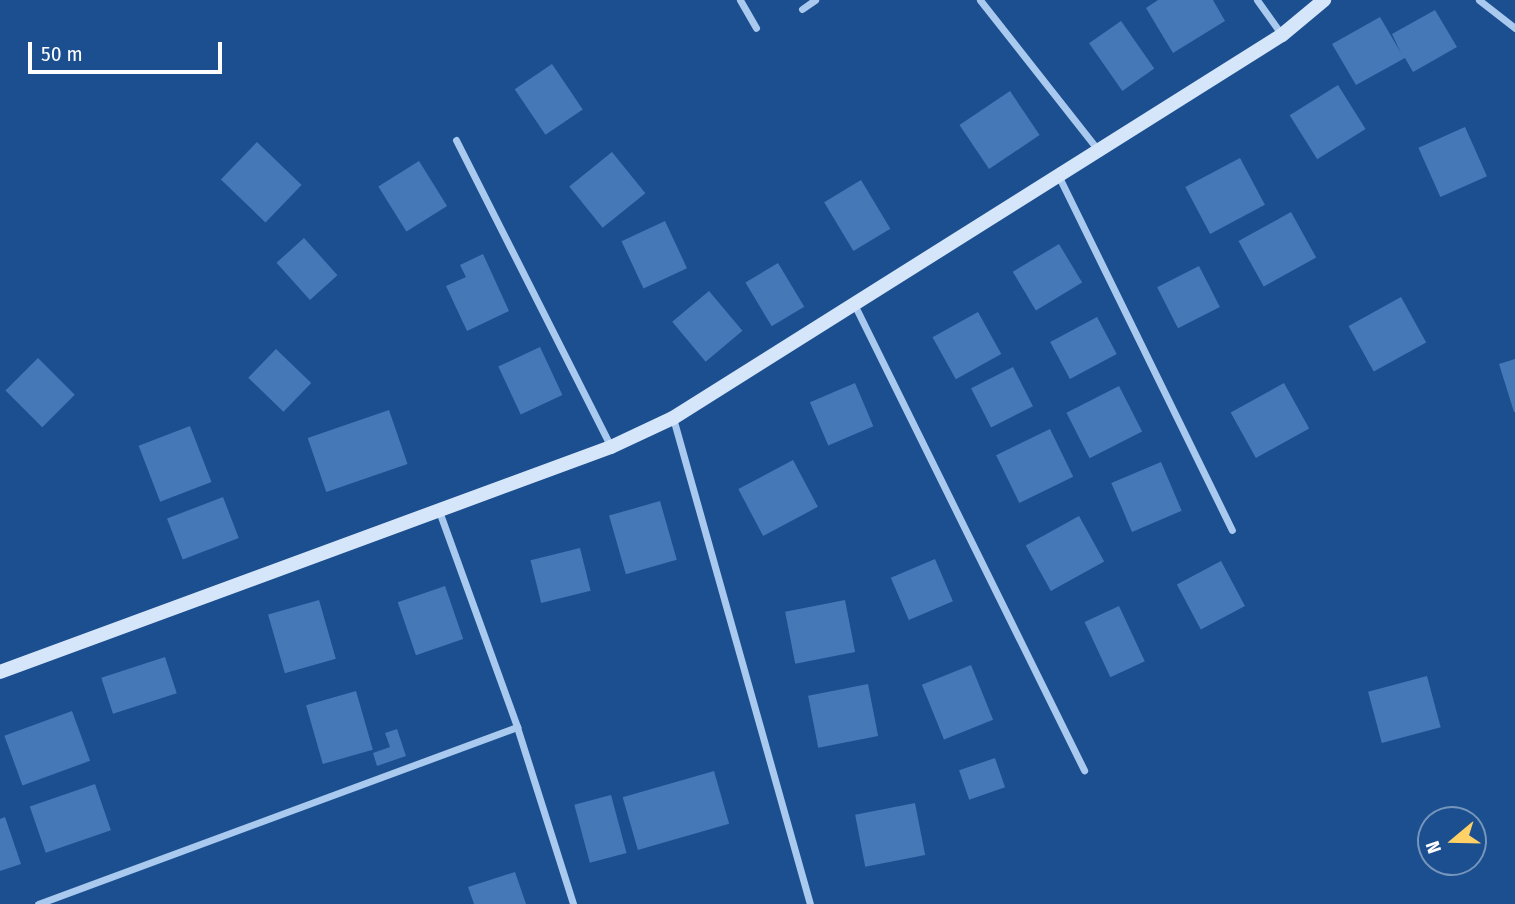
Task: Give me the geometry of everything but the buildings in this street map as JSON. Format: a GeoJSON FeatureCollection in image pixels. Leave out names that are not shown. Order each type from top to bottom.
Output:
{"type":"FeatureCollection","features":[{"type":"Feature","properties":{"kind":"street"},"geometry":{"type":"LineString","coordinates":[[740,0],[756,28]]}},
{"type":"Feature","properties":{"kind":"street"},"geometry":{"type":"LineString","coordinates":[[802,9],[815,0]]}},
{"type":"Feature","properties":{"kind":"street"},"geometry":{"type":"LineString","coordinates":[[981,0],[1100,151]]}},
{"type":"Feature","properties":{"kind":"street"},"geometry":{"type":"LineString","coordinates":[[1257,0],[1282,35]]}},
{"type":"Feature","properties":{"kind":"street"},"geometry":{"type":"LineString","coordinates":[[0,672],[611,447],[673,418],[1282,35],[1324,0]]}},
{"type":"Feature","properties":{"kind":"street"},"geometry":{"type":"LineString","coordinates":[[1479,0],[1515,28]]}},
{"type":"Feature","properties":{"kind":"street"},"geometry":{"type":"LineString","coordinates":[[456,139],[611,447]]}},
{"type":"Feature","properties":{"kind":"street"},"geometry":{"type":"LineString","coordinates":[[1059,177],[1232,530]]}},
{"type":"Feature","properties":{"kind":"street"},"geometry":{"type":"LineString","coordinates":[[854,304],[1084,770]]}},
{"type":"Feature","properties":{"kind":"street"},"geometry":{"type":"LineString","coordinates":[[673,418],[810,904]]}},
{"type":"Feature","properties":{"kind":"street"},"geometry":{"type":"LineString","coordinates":[[438,509],[517,727],[573,904]]}},
{"type":"Feature","properties":{"kind":"street"},"geometry":{"type":"LineString","coordinates":[[38,904],[517,727]]}}]}
